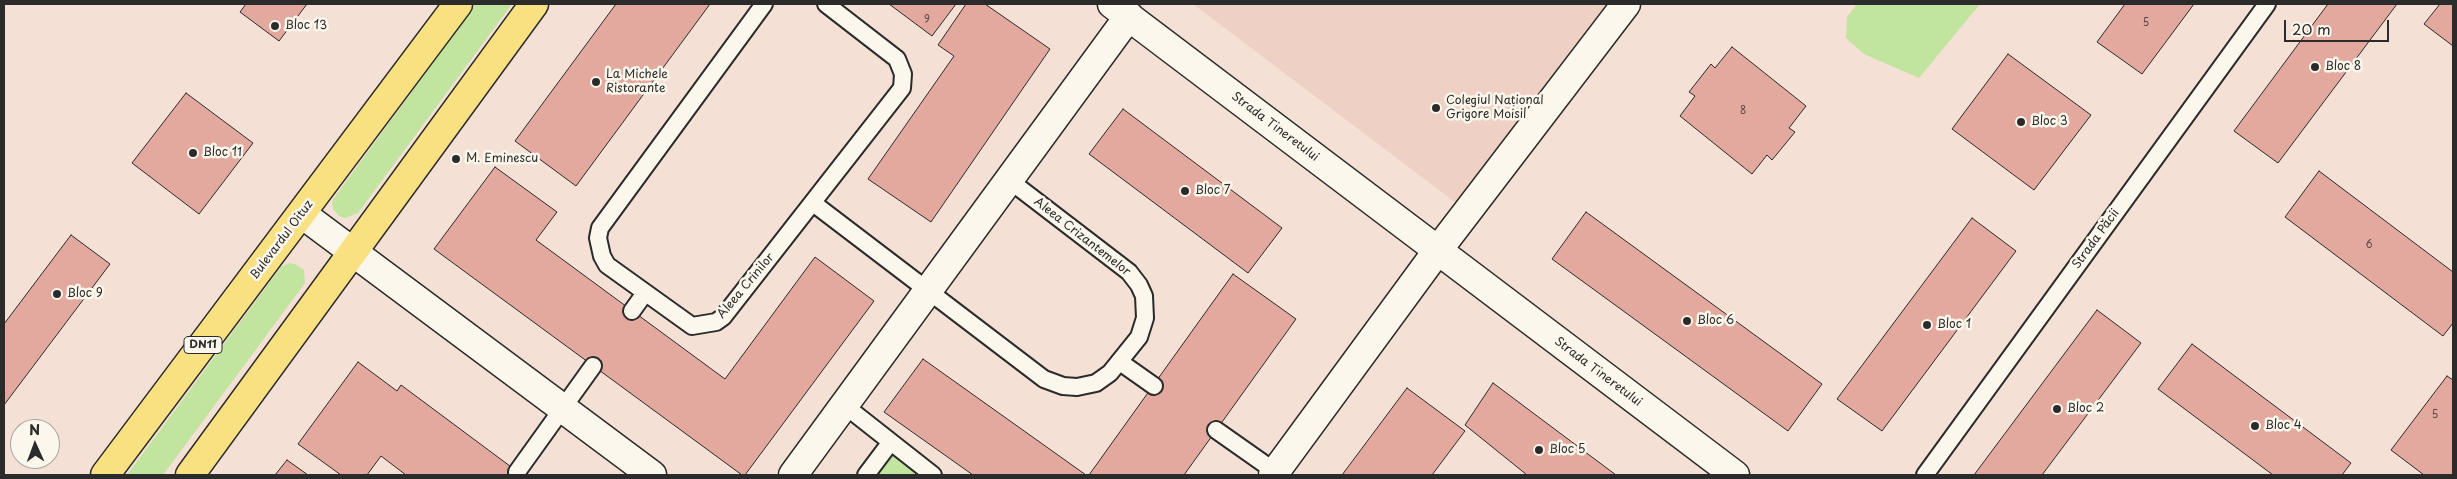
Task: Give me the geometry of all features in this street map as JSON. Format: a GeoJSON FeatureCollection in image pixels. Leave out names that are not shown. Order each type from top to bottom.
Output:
{"type":"FeatureCollection","features":[{"type":"Feature","properties":{"kind":"main road","name":"Bulevardul Oituz"},"geometry":{"type":"LineString","coordinates":[[105,475],[458,4]]}},
{"type":"Feature","properties":{"kind":"main road"},"geometry":{"type":"LineString","coordinates":[[190,475],[534,4]]}},
{"type":"Feature","properties":{"kind":"street"},"geometry":{"type":"LineString","coordinates":[[1276,474],[1438,250],[1626,4]]}},
{"type":"Feature","properties":{"kind":"street"},"geometry":{"type":"LineString","coordinates":[[793,475],[1009,180],[1120,10]]}},
{"type":"Feature","properties":{"kind":"street","name":"Strada Tineretului"},"geometry":{"type":"LineString","coordinates":[[1120,10],[1736,475]]}},
{"type":"Feature","properties":{"kind":"street"},"geometry":{"type":"LineString","coordinates":[[302,214],[652,475]]}},
{"type":"Feature","properties":{"kind":"lane","name":"Aleea Crinilor"},"geometry":{"type":"LineString","coordinates":[[764,4],[600,228],[599,247],[607,265],[692,326],[716,322],[723,318],[902,88],[904,82],[901,66],[897,59],[826,4]]}},
{"type":"Feature","properties":{"kind":"lane","name":"Strada Păcii"},"geometry":{"type":"LineString","coordinates":[[1925,475],[2267,4]]}},
{"type":"Feature","properties":{"kind":"lane","name":"Aleea Crizantemelor"},"geometry":{"type":"LineString","coordinates":[[813,203],[1044,378],[1063,386],[1077,387],[1096,382],[1120,362],[1139,337],[1145,318],[1144,296],[1139,285],[1129,272],[1009,180]]}},
{"type":"Feature","properties":{"kind":"lane"},"geometry":{"type":"LineString","coordinates":[[632,311],[645,293]]}},
{"type":"Feature","properties":{"kind":"lane"},"geometry":{"type":"LineString","coordinates":[[1120,362],[1154,386]]}},
{"type":"Feature","properties":{"kind":"lane"},"geometry":{"type":"LineString","coordinates":[[517,472],[593,366]]}},
{"type":"Feature","properties":{"kind":"lane"},"geometry":{"type":"LineString","coordinates":[[844,405],[933,475]]}},
{"type":"Feature","properties":{"kind":"lane"},"geometry":{"type":"LineString","coordinates":[[1216,430],[1276,474]]}},
{"type":"Feature","properties":{"kind":"lane"},"geometry":{"type":"LineString","coordinates":[[866,475],[890,443]]}},
{"type":"Feature","properties":{"kind":"shaded area","name":"Colegiul Național Grigore Moisil"},"geometry":{"type":"Polygon","coordinates":[[[1193,4],[1614,4],[1468,212],[1193,4]]]}},
{"type":"Feature","properties":{"kind":"green space"},"geometry":{"type":"Polygon","coordinates":[[[476,4],[512,4],[358,213],[345,218],[339,216],[333,209],[332,201],[476,4]]]}},
{"type":"Feature","properties":{"kind":"green space"},"geometry":{"type":"Polygon","coordinates":[[[1857,4],[1980,4],[1919,78],[1864,54],[1846,38],[1847,17],[1857,4]]]}},
{"type":"Feature","properties":{"kind":"green space"},"geometry":{"type":"Polygon","coordinates":[[[289,263],[295,264],[304,270],[305,283],[163,475],[127,475],[281,267],[289,263]]]}},
{"type":"Feature","properties":{"kind":"green space"},"geometry":{"type":"Polygon","coordinates":[[[890,443],[934,475],[867,475],[890,443]]]}},
{"type":"Feature","properties":{"kind":"building","name":"Bloc 13"},"geometry":{"type":"Polygon","coordinates":[[[246,4],[307,4],[279,41],[240,12],[246,4]]]}},
{"type":"Feature","properties":{"kind":"building"},"geometry":{"type":"Polygon","coordinates":[[[616,4],[710,4],[576,186],[515,141],[616,4]]]}},
{"type":"Feature","properties":{"kind":"building"},"geometry":{"type":"Polygon","coordinates":[[[889,4],[956,4],[932,36],[889,4]]]}},
{"type":"Feature","properties":{"kind":"building"},"geometry":{"type":"Polygon","coordinates":[[[966,4],[985,4],[1050,49],[931,222],[868,179],[954,56],[938,45],[966,4]]]}},
{"type":"Feature","properties":{"kind":"building"},"geometry":{"type":"Polygon","coordinates":[[[2125,4],[2194,4],[2142,74],[2097,42],[2125,4]]]}},
{"type":"Feature","properties":{"kind":"building","name":"Bloc 8"},"geometry":{"type":"Polygon","coordinates":[[[2328,4],[2397,4],[2278,163],[2234,131],[2328,4]]]}},
{"type":"Feature","properties":{"kind":"building"},"geometry":{"type":"Polygon","coordinates":[[[2440,4],[2453,4],[2453,46],[2424,24],[2440,4]]]}},
{"type":"Feature","properties":{"kind":"building"},"geometry":{"type":"Polygon","coordinates":[[[1732,47],[1806,106],[1789,128],[1795,132],[1772,160],[1767,155],[1752,174],[1680,116],[1695,96],[1689,92],[1711,64],[1715,68],[1732,47]]]}},
{"type":"Feature","properties":{"kind":"building","name":"Bloc 3"},"geometry":{"type":"Polygon","coordinates":[[[2008,54],[2091,115],[2034,190],[1952,129],[2008,54]]]}},
{"type":"Feature","properties":{"kind":"building","name":"Bloc 11"},"geometry":{"type":"Polygon","coordinates":[[[186,93],[253,143],[199,214],[132,163],[186,93]]]}},
{"type":"Feature","properties":{"kind":"building","name":"Bloc 7"},"geometry":{"type":"Polygon","coordinates":[[[1123,109],[1282,228],[1248,273],[1089,154],[1123,109]]]}},
{"type":"Feature","properties":{"kind":"building"},"geometry":{"type":"Polygon","coordinates":[[[495,167],[557,212],[536,240],[725,379],[815,257],[874,301],[745,475],[742,475],[434,249],[495,167]]]}},
{"type":"Feature","properties":{"kind":"building"},"geometry":{"type":"Polygon","coordinates":[[[2319,171],[2453,272],[2453,323],[2443,336],[2285,217],[2319,171]]]}},
{"type":"Feature","properties":{"kind":"building","name":"Bloc 6"},"geometry":{"type":"Polygon","coordinates":[[[1586,212],[1822,384],[1788,431],[1552,259],[1586,212]]]}},
{"type":"Feature","properties":{"kind":"building","name":"Bloc 1"},"geometry":{"type":"Polygon","coordinates":[[[1972,218],[2016,251],[1882,431],[1837,399],[1972,218]]]}},
{"type":"Feature","properties":{"kind":"building","name":"Bloc 9"},"geometry":{"type":"Polygon","coordinates":[[[71,235],[110,264],[4,405],[4,324],[71,235]]]}},
{"type":"Feature","properties":{"kind":"building"},"geometry":{"type":"Polygon","coordinates":[[[1233,274],[1296,319],[1184,475],[1089,475],[1233,274]]]}},
{"type":"Feature","properties":{"kind":"building","name":"Bloc 2"},"geometry":{"type":"Polygon","coordinates":[[[2097,310],[2141,343],[2042,475],[1974,475],[2097,310]]]}},
{"type":"Feature","properties":{"kind":"building","name":"Bloc 4"},"geometry":{"type":"Polygon","coordinates":[[[2192,344],[2351,463],[2342,475],[2273,475],[2158,389],[2192,344]]]}},
{"type":"Feature","properties":{"kind":"building"},"geometry":{"type":"Polygon","coordinates":[[[923,359],[1086,475],[973,475],[884,412],[923,359]]]}},
{"type":"Feature","properties":{"kind":"building"},"geometry":{"type":"Polygon","coordinates":[[[358,362],[397,391],[401,385],[522,475],[406,475],[381,456],[367,475],[341,475],[298,444],[358,362]]]}},
{"type":"Feature","properties":{"kind":"building"},"geometry":{"type":"Polygon","coordinates":[[[2447,376],[2453,380],[2453,475],[2424,475],[2391,450],[2447,376]]]}},
{"type":"Feature","properties":{"kind":"building","name":"Bloc 5"},"geometry":{"type":"Polygon","coordinates":[[[1493,383],[1616,475],[1527,475],[1465,425],[1493,383]]]}},
{"type":"Feature","properties":{"kind":"building"},"geometry":{"type":"Polygon","coordinates":[[[1407,388],[1465,431],[1432,475],[1342,475],[1407,388]]]}},
{"type":"Feature","properties":{"kind":"building"},"geometry":{"type":"Polygon","coordinates":[[[287,460],[308,475],[275,475],[287,460]]]}},
{"type":"Feature","properties":{"kind":"place","name":"Bloc 13"},"geometry":{"type":"Point","coordinates":[275,26]}},
{"type":"Feature","properties":{"kind":"place","name":"Bloc 8"},"geometry":{"type":"Point","coordinates":[2315,67]}},
{"type":"Feature","properties":{"kind":"place","name":"La Michele Ristorante"},"geometry":{"type":"Point","coordinates":[596,82]}},
{"type":"Feature","properties":{"kind":"place","name":"Colegiul Național Grigore Moisil"},"geometry":{"type":"Point","coordinates":[1436,108]}},
{"type":"Feature","properties":{"kind":"place","name":"Bloc 3"},"geometry":{"type":"Point","coordinates":[2021,122]}},
{"type":"Feature","properties":{"kind":"place","name":"Bloc 11"},"geometry":{"type":"Point","coordinates":[193,153]}},
{"type":"Feature","properties":{"kind":"place","name":"M. Eminescu"},"geometry":{"type":"Point","coordinates":[456,159]}},
{"type":"Feature","properties":{"kind":"place","name":"Bloc 7"},"geometry":{"type":"Point","coordinates":[1185,191]}},
{"type":"Feature","properties":{"kind":"place","name":"Bloc 9"},"geometry":{"type":"Point","coordinates":[57,294]}},
{"type":"Feature","properties":{"kind":"place","name":"Bloc 6"},"geometry":{"type":"Point","coordinates":[1687,321]}},
{"type":"Feature","properties":{"kind":"place","name":"Bloc 1"},"geometry":{"type":"Point","coordinates":[1927,325]}},
{"type":"Feature","properties":{"kind":"place","name":"Bloc 2"},"geometry":{"type":"Point","coordinates":[2057,409]}},
{"type":"Feature","properties":{"kind":"place","name":"Bloc 4"},"geometry":{"type":"Point","coordinates":[2255,426]}},
{"type":"Feature","properties":{"kind":"place","name":"Bloc 5"},"geometry":{"type":"Point","coordinates":[1539,450]}}]}
